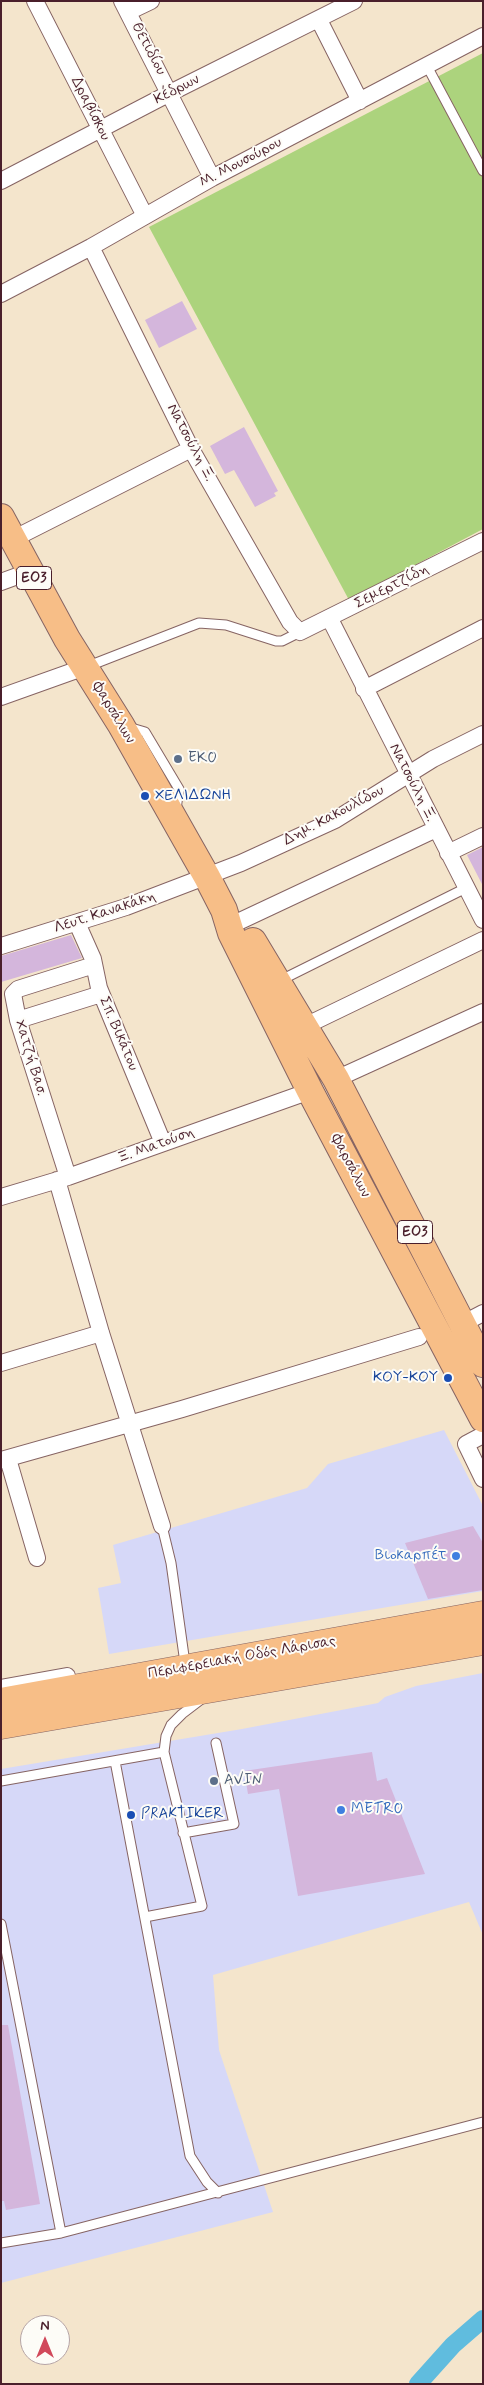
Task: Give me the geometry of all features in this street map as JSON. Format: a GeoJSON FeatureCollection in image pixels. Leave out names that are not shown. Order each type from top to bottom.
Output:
{"type":"FeatureCollection","features":[{"type":"Feature","properties":{"kind":"highway","name":"Περιφερειακή Οδός Λάρισας"},"geometry":{"type":"LineString","coordinates":[[1,1702],[467,1615]]}},
{"type":"Feature","properties":{"kind":"highway","name":"Περιφερειακή Οδός Λάρισας"},"geometry":{"type":"LineString","coordinates":[[1,1725],[483,1641]]}},
{"type":"Feature","properties":{"kind":"main road","name":"Φαρσάλων"},"geometry":{"type":"LineString","coordinates":[[7,528],[85,667],[175,817],[207,877],[277,982],[477,1318],[483,1364]]}},
{"type":"Feature","properties":{"kind":"main road","name":"Φαρσάλων"},"geometry":{"type":"LineString","coordinates":[[232,916],[231,933],[310,1090],[483,1419]]}},
{"type":"Feature","properties":{"kind":"street","name":"Δραβίσκου"},"geometry":{"type":"LineString","coordinates":[[36,1],[145,216]]}},
{"type":"Feature","properties":{"kind":"street"},"geometry":{"type":"LineString","coordinates":[[125,7],[151,1]]}},
{"type":"Feature","properties":{"kind":"street","name":"Κέδρων"},"geometry":{"type":"LineString","coordinates":[[1,181],[170,93],[354,1]]}},
{"type":"Feature","properties":{"kind":"street","name":"Θετιδίου"},"geometry":{"type":"LineString","coordinates":[[125,7],[212,178]]}},
{"type":"Feature","properties":{"kind":"street"},"geometry":{"type":"LineString","coordinates":[[319,20],[360,101]]}},
{"type":"Feature","properties":{"kind":"street","name":"Μ. Μουσούρου"},"geometry":{"type":"LineString","coordinates":[[1,294],[92,247],[212,178],[483,36]]}},
{"type":"Feature","properties":{"kind":"street","name":"Νατσούλη Ξ."},"geometry":{"type":"LineString","coordinates":[[92,247],[191,449],[290,622],[300,632]]}},
{"type":"Feature","properties":{"kind":"street"},"geometry":{"type":"LineString","coordinates":[[7,528],[191,449]]}},
{"type":"Feature","properties":{"kind":"street","name":"Σεμερτζίδη"},"geometry":{"type":"LineString","coordinates":[[300,632],[481,546]]}},
{"type":"Feature","properties":{"kind":"street"},"geometry":{"type":"LineString","coordinates":[[1,582],[31,571]]}},
{"type":"Feature","properties":{"kind":"street","name":"Νατσούλη Ξ."},"geometry":{"type":"LineString","coordinates":[[330,618],[407,775],[483,920]]}},
{"type":"Feature","properties":{"kind":"street"},"geometry":{"type":"LineString","coordinates":[[364,688],[483,628]]}},
{"type":"Feature","properties":{"kind":"street"},"geometry":{"type":"LineString","coordinates":[[1,697],[85,667]]}},
{"type":"Feature","properties":{"kind":"street","name":"Δημ. Κακουλίδου"},"geometry":{"type":"LineString","coordinates":[[207,877],[335,820],[407,775],[483,734]]}},
{"type":"Feature","properties":{"kind":"street"},"geometry":{"type":"LineString","coordinates":[[232,916],[436,829]]}},
{"type":"Feature","properties":{"kind":"street"},"geometry":{"type":"LineString","coordinates":[[448,853],[483,836]]}},
{"type":"Feature","properties":{"kind":"street","name":"Λευτ. Κανακάκη"},"geometry":{"type":"LineString","coordinates":[[1,946],[77,923],[207,877]]}},
{"type":"Feature","properties":{"kind":"street","name":"Σπ. Βικάτου"},"geometry":{"type":"LineString","coordinates":[[77,923],[94,964],[101,994],[163,1143]]}},
{"type":"Feature","properties":{"kind":"street"},"geometry":{"type":"LineString","coordinates":[[304,1027],[483,940]]}},
{"type":"Feature","properties":{"kind":"street","name":"Χατζή Βασ."},"geometry":{"type":"LineString","coordinates":[[94,964],[18,988],[12,998],[62,1178],[101,1333],[162,1526]]}},
{"type":"Feature","properties":{"kind":"street"},"geometry":{"type":"LineString","coordinates":[[18,1020],[101,994]]}},
{"type":"Feature","properties":{"kind":"street"},"geometry":{"type":"LineString","coordinates":[[336,1079],[483,1012]]}},
{"type":"Feature","properties":{"kind":"street","name":"Ξ. Ματούση"},"geometry":{"type":"LineString","coordinates":[[1,1198],[163,1143],[310,1090]]}},
{"type":"Feature","properties":{"kind":"street"},"geometry":{"type":"LineString","coordinates":[[1,1362],[101,1333]]}},
{"type":"Feature","properties":{"kind":"street"},"geometry":{"type":"LineString","coordinates":[[37,1558],[4,1459],[419,1337]]}},
{"type":"Feature","properties":{"kind":"street"},"geometry":{"type":"LineString","coordinates":[[483,1435],[466,1444],[483,1479]]}},
{"type":"Feature","properties":{"kind":"street"},"geometry":{"type":"LineString","coordinates":[[1,1688],[184,1656],[467,1615],[483,1605]]}},
{"type":"Feature","properties":{"kind":"lane"},"geometry":{"type":"LineString","coordinates":[[426,66],[483,171]]}},
{"type":"Feature","properties":{"kind":"lane"},"geometry":{"type":"LineString","coordinates":[[85,667],[198,624],[226,625],[276,641],[282,641],[300,632]]}},
{"type":"Feature","properties":{"kind":"lane"},"geometry":{"type":"LineString","coordinates":[[277,982],[466,888]]}},
{"type":"Feature","properties":{"kind":"lane"},"geometry":{"type":"LineString","coordinates":[[162,1526],[171,1562],[184,1656]]}},
{"type":"Feature","properties":{"kind":"lane"},"geometry":{"type":"LineString","coordinates":[[145,1916],[202,1906],[164,1752],[166,1736],[171,1726],[182,1714],[220,1686]]}},
{"type":"Feature","properties":{"kind":"lane"},"geometry":{"type":"LineString","coordinates":[[183,1833],[234,1824],[216,1743]]}},
{"type":"Feature","properties":{"kind":"lane"},"geometry":{"type":"LineString","coordinates":[[1,1781],[164,1752]]}},
{"type":"Feature","properties":{"kind":"lane"},"geometry":{"type":"LineString","coordinates":[[115,1760],[190,2156],[207,2182],[218,2192]]}},
{"type":"Feature","properties":{"kind":"lane"},"geometry":{"type":"LineString","coordinates":[[1,1924],[61,2233]]}},
{"type":"Feature","properties":{"kind":"lane"},"geometry":{"type":"LineString","coordinates":[[1,2243],[61,2233],[483,2122]]}},
{"type":"Feature","properties":{"kind":"shaded area"},"geometry":{"type":"Polygon","coordinates":[[[444,1430],[483,1506],[483,1591],[109,1654],[98,1588],[121,1583],[113,1545],[307,1488],[328,1464],[444,1430]]]}},
{"type":"Feature","properties":{"kind":"shaded area"},"geometry":{"type":"Polygon","coordinates":[[[483,1673],[483,1935],[469,1902],[213,1975],[219,2050],[273,2212],[1,2283],[1,1769],[242,1729],[378,1703],[385,1697],[416,1686],[483,1673]]]}},
{"type":"Feature","properties":{"kind":"green space"},"geometry":{"type":"Polygon","coordinates":[[[483,53],[483,529],[349,600],[149,227],[483,53]]]}},
{"type":"Feature","properties":{"kind":"building"},"geometry":{"type":"Polygon","coordinates":[[[182,301],[197,329],[159,348],[145,320],[182,301]]]}},
{"type":"Feature","properties":{"kind":"building"},"geometry":{"type":"Polygon","coordinates":[[[244,427],[278,491],[274,493],[276,496],[255,507],[234,470],[225,474],[210,446],[244,427]]]}},
{"type":"Feature","properties":{"kind":"building"},"geometry":{"type":"Polygon","coordinates":[[[483,847],[483,886],[467,855],[483,847]]]}},
{"type":"Feature","properties":{"kind":"building"},"geometry":{"type":"Polygon","coordinates":[[[71,935],[82,958],[1,982],[1,956],[71,935]]]}},
{"type":"Feature","properties":{"kind":"building"},"geometry":{"type":"Polygon","coordinates":[[[473,1526],[483,1543],[483,1590],[428,1599],[405,1543],[473,1526]]]}},
{"type":"Feature","properties":{"kind":"building","name":"METRO"},"geometry":{"type":"Polygon","coordinates":[[[372,1752],[377,1781],[387,1778],[425,1874],[298,1896],[279,1789],[248,1794],[244,1771],[372,1752]]]}},
{"type":"Feature","properties":{"kind":"building"},"geometry":{"type":"Polygon","coordinates":[[[1,2025],[8,2025],[40,2204],[6,2210],[4,2201],[1,2201],[1,2025]]]}},
{"type":"Feature","properties":{"kind":"waterway"},"geometry":{"type":"LineString","coordinates":[[418,2384],[453,2345],[483,2319]]}},
{"type":"Feature","properties":{"kind":"place","name":"EKO"},"geometry":{"type":"Point","coordinates":[178,759]}},
{"type":"Feature","properties":{"kind":"place","name":"ΧΕΛΙΔΩΝΗ"},"geometry":{"type":"Point","coordinates":[145,796]}},
{"type":"Feature","properties":{"kind":"place","name":"ΚΟΥ-ΚΟΥ"},"geometry":{"type":"Point","coordinates":[448,1378]}},
{"type":"Feature","properties":{"kind":"place","name":"Βιοκαρπέτ"},"geometry":{"type":"Point","coordinates":[456,1556]}},
{"type":"Feature","properties":{"kind":"place","name":"AVIN"},"geometry":{"type":"Point","coordinates":[214,1781]}},
{"type":"Feature","properties":{"kind":"place","name":"METRO"},"geometry":{"type":"Point","coordinates":[341,1810]}},
{"type":"Feature","properties":{"kind":"place","name":"PRAKTIKER"},"geometry":{"type":"Point","coordinates":[131,1815]}}]}
